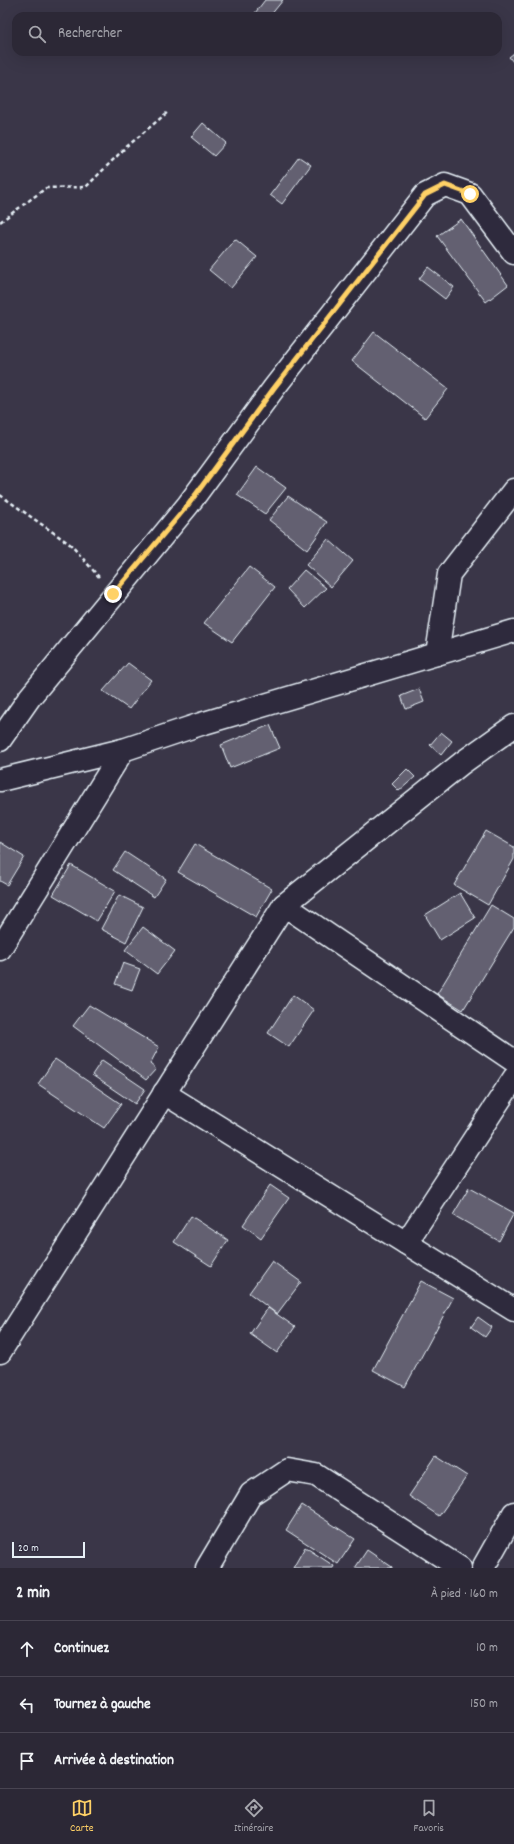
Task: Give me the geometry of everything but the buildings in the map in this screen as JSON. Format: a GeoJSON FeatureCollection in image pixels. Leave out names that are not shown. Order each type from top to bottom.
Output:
{"type":"FeatureCollection","features":[{"type":"Feature","properties":{"kind":"street"},"geometry":{"type":"LineString","coordinates":[[0,740],[30,697],[113,594],[188,505],[274,388],[425,195],[445,185],[470,194],[514,253]]}},
{"type":"Feature","properties":{"kind":"street"},"geometry":{"type":"LineString","coordinates":[[437,654],[449,574],[514,490]]}},
{"type":"Feature","properties":{"kind":"street"},"geometry":{"type":"LineString","coordinates":[[0,780],[123,750],[201,724],[514,631]]}},
{"type":"Feature","properties":{"kind":"street"},"geometry":{"type":"LineString","coordinates":[[0,1352],[284,905],[462,763],[514,726]]}},
{"type":"Feature","properties":{"kind":"street"},"geometry":{"type":"LineString","coordinates":[[0,949],[123,750]]}},
{"type":"Feature","properties":{"kind":"street"},"geometry":{"type":"LineString","coordinates":[[284,905],[514,1061]]}},
{"type":"Feature","properties":{"kind":"street"},"geometry":{"type":"LineString","coordinates":[[406,1243],[514,1078]]}},
{"type":"Feature","properties":{"kind":"street"},"geometry":{"type":"LineString","coordinates":[[164,1093],[514,1310]]}},
{"type":"Feature","properties":{"kind":"street"},"geometry":{"type":"LineString","coordinates":[[207,1568],[251,1494],[286,1470],[316,1475],[460,1568]]}},
{"type":"Feature","properties":{"kind":"street"},"geometry":{"type":"LineString","coordinates":[[483,1568],[514,1513]]}},
{"type":"Feature","properties":{"kind":"path"},"geometry":{"type":"LineString","coordinates":[[0,222],[46,188],[86,187],[124,149],[169,111]]}},
{"type":"Feature","properties":{"kind":"path"},"geometry":{"type":"LineString","coordinates":[[0,495],[71,545],[113,594]]}},
{"type":"Feature","properties":{"kind":"route"},"geometry":{"type":"LineString","coordinates":[[113,594],[188,505],[274,388],[425,195],[445,185],[470,194]]}}]}
